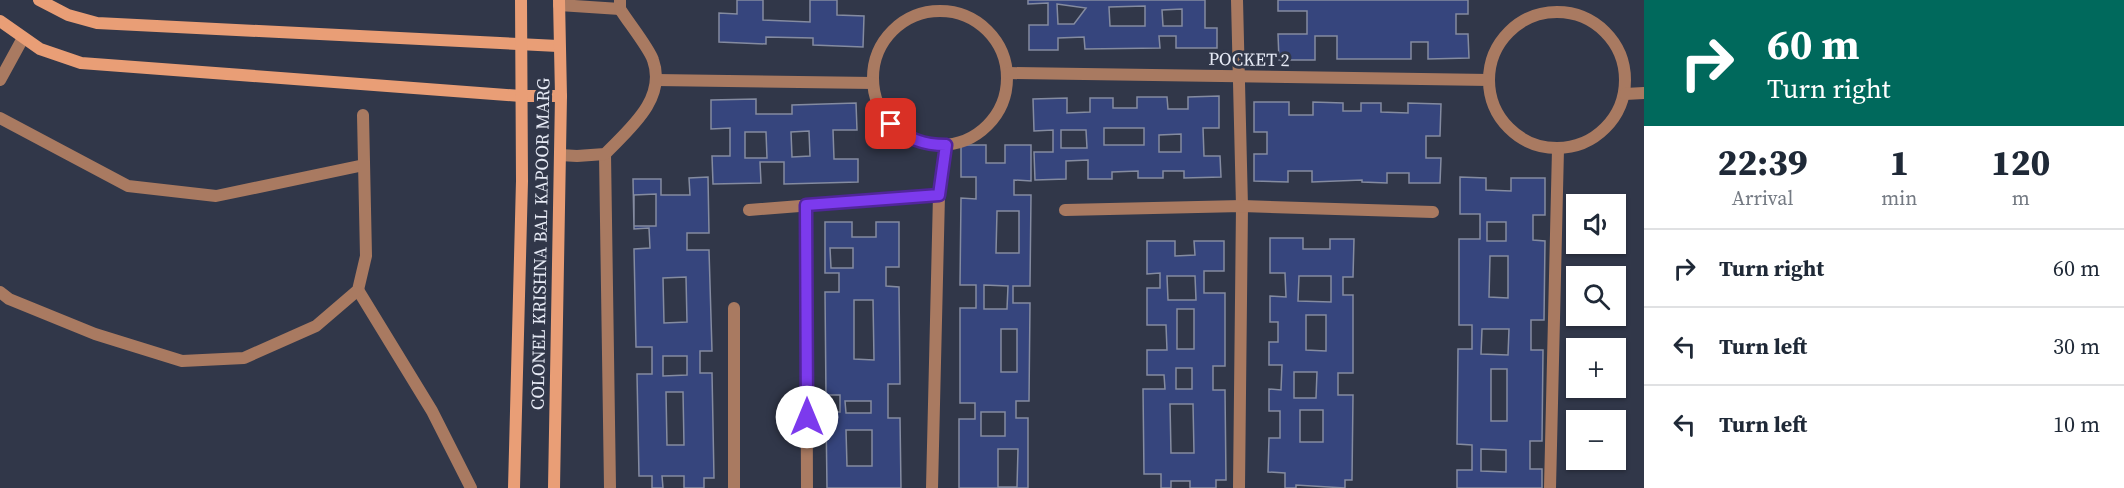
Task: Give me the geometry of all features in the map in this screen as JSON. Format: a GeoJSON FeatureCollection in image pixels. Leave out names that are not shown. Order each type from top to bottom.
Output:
{"type":"FeatureCollection","features":[{"type":"Feature","properties":{"kind":"street"},"geometry":{"type":"LineString","coordinates":[[39,0],[68,15],[97,23],[558,46]]}},
{"type":"Feature","properties":{"kind":"street","name":"COLONEL KRISHNA BAL KAPOOR MARG"},"geometry":{"type":"LineString","coordinates":[[514,488],[522,181],[521,0]]}},
{"type":"Feature","properties":{"kind":"street"},"geometry":{"type":"LineString","coordinates":[[1237,0],[1242,206],[1239,488]]}},
{"type":"Feature","properties":{"kind":"street"},"geometry":{"type":"LineString","coordinates":[[559,2],[620,4],[653,59],[656,80],[652,100],[605,154],[560,155]]}},
{"type":"Feature","properties":{"kind":"street","name":"COLONEL KRISHNA BAL KAPOOR MARG"},"geometry":{"type":"LineString","coordinates":[[554,488],[561,96],[558,46],[559,2]]}},
{"type":"Feature","properties":{"kind":"street"},"geometry":{"type":"LineString","coordinates":[[938,5],[966,15],[985,27],[999,45],[1008,73],[1003,102],[987,127],[975,136],[946,145],[931,145],[916,141],[891,124],[876,98],[873,83],[878,52],[885,39],[895,27],[908,18],[938,5]]}},
{"type":"Feature","properties":{"kind":"street"},"geometry":{"type":"LineString","coordinates":[[1563,6],[1604,31],[1618,49],[1625,71],[1625,94],[1616,116],[1601,133],[1581,145],[1558,148],[1536,145],[1517,136],[1502,121],[1492,101],[1489,80],[1493,58],[1504,38],[1520,23],[1563,6]]}},
{"type":"Feature","properties":{"kind":"street"},"geometry":{"type":"LineString","coordinates":[[0,21],[40,49],[81,63],[521,96],[561,96]]}},
{"type":"Feature","properties":{"kind":"street"},"geometry":{"type":"LineString","coordinates":[[0,80],[23,38]]}},
{"type":"Feature","properties":{"kind":"street","name":"POCKET 2"},"geometry":{"type":"LineString","coordinates":[[1008,73],[1489,80]]}},
{"type":"Feature","properties":{"kind":"street"},"geometry":{"type":"LineString","coordinates":[[656,80],[873,83]]}},
{"type":"Feature","properties":{"kind":"street"},"geometry":{"type":"LineString","coordinates":[[1625,94],[1644,93]]}},
{"type":"Feature","properties":{"kind":"street"},"geometry":{"type":"LineString","coordinates":[[0,292],[9,299],[95,334],[182,362],[244,358],[316,326],[358,290],[366,256],[363,115]]}},
{"type":"Feature","properties":{"kind":"street"},"geometry":{"type":"LineString","coordinates":[[0,118],[128,186],[216,196],[364,165]]}},
{"type":"Feature","properties":{"kind":"street"},"geometry":{"type":"LineString","coordinates":[[932,488],[939,195],[946,145]]}},
{"type":"Feature","properties":{"kind":"street"},"geometry":{"type":"LineString","coordinates":[[1550,488],[1558,148]]}},
{"type":"Feature","properties":{"kind":"street"},"geometry":{"type":"LineString","coordinates":[[605,154],[610,488]]}},
{"type":"Feature","properties":{"kind":"street"},"geometry":{"type":"LineString","coordinates":[[749,210],[939,195]]}},
{"type":"Feature","properties":{"kind":"street"},"geometry":{"type":"LineString","coordinates":[[806,205],[807,488]]}},
{"type":"Feature","properties":{"kind":"street"},"geometry":{"type":"LineString","coordinates":[[1065,210],[1242,206],[1433,212]]}},
{"type":"Feature","properties":{"kind":"street"},"geometry":{"type":"LineString","coordinates":[[358,290],[432,411],[471,488]]}},
{"type":"Feature","properties":{"kind":"street"},"geometry":{"type":"LineString","coordinates":[[734,308],[734,488]]}},
{"type":"Feature","properties":{"kind":"building"},"geometry":{"type":"Polygon","coordinates":[[[737,0],[763,0],[763,20],[810,22],[810,0],[837,0],[837,15],[864,16],[863,47],[813,45],[813,38],[766,37],[766,44],[719,42],[719,13],[737,14],[737,0]]]}},
{"type":"Feature","properties":{"kind":"building"},"geometry":{"type":"Polygon","coordinates":[[[1028,0],[1205,0],[1205,28],[1217,28],[1217,48],[1176,48],[1176,36],[1159,36],[1160,48],[1085,49],[1084,37],[1058,38],[1058,50],[1029,50],[1029,25],[1048,25],[1048,3],[1028,4],[1028,0]],[[1057,4],[1058,24],[1074,24],[1086,8],[1057,4]],[[1145,6],[1109,7],[1110,26],[1145,26],[1145,6]],[[1182,9],[1162,10],[1163,26],[1182,26],[1182,9]]]}},
{"type":"Feature","properties":{"kind":"building"},"geometry":{"type":"Polygon","coordinates":[[[1278,0],[1468,0],[1468,14],[1456,14],[1456,34],[1468,34],[1469,58],[1428,59],[1428,42],[1411,42],[1411,59],[1337,59],[1337,36],[1315,36],[1315,60],[1279,60],[1278,34],[1307,34],[1307,11],[1278,11],[1278,0]]]}},
{"type":"Feature","properties":{"kind":"building"},"geometry":{"type":"Polygon","coordinates":[[[1219,96],[1219,128],[1203,128],[1204,156],[1220,156],[1221,177],[1184,178],[1184,171],[1163,171],[1163,178],[1138,178],[1138,171],[1112,172],[1112,179],[1088,179],[1088,160],[1066,161],[1066,179],[1035,180],[1034,152],[1053,152],[1053,130],[1034,131],[1033,99],[1067,98],[1067,113],[1090,112],[1090,98],[1113,98],[1113,108],[1137,108],[1137,97],[1167,97],[1168,109],[1188,109],[1188,97],[1219,96]],[[1104,128],[1104,145],[1144,145],[1144,128],[1104,128]],[[1061,130],[1061,148],[1087,148],[1086,130],[1061,130]],[[1181,134],[1159,135],[1159,152],[1181,152],[1181,134]]]}},
{"type":"Feature","properties":{"kind":"building"},"geometry":{"type":"Polygon","coordinates":[[[756,99],[756,114],[792,114],[792,105],[856,103],[857,130],[833,130],[834,159],[858,159],[858,182],[784,184],[784,162],[760,162],[761,183],[713,184],[712,156],[730,156],[730,128],[711,129],[711,100],[756,99]],[[809,131],[791,132],[792,157],[810,156],[809,131]],[[745,132],[745,158],[767,158],[766,132],[745,132]]]}},
{"type":"Feature","properties":{"kind":"building"},"geometry":{"type":"Polygon","coordinates":[[[1254,102],[1289,102],[1289,115],[1313,115],[1313,102],[1343,103],[1343,111],[1361,111],[1361,103],[1381,103],[1381,112],[1408,113],[1408,103],[1441,104],[1440,136],[1426,136],[1426,158],[1441,158],[1440,183],[1409,183],[1409,173],[1387,173],[1387,183],[1362,182],[1362,180],[1312,182],[1312,171],[1288,171],[1288,182],[1254,181],[1254,154],[1267,154],[1267,132],[1254,132],[1254,102]]]}},
{"type":"Feature","properties":{"kind":"building"},"geometry":{"type":"Polygon","coordinates":[[[961,145],[986,145],[986,163],[1005,163],[1005,145],[1031,145],[1031,181],[1014,180],[1014,195],[1031,195],[1030,286],[1013,286],[1013,303],[1030,303],[1029,401],[1016,401],[1016,418],[1028,418],[1028,488],[959,488],[959,419],[975,419],[975,403],[960,403],[960,308],[976,308],[976,285],[960,285],[961,198],[976,199],[976,177],[961,177],[961,145]],[[997,211],[996,253],[1019,253],[1019,211],[997,211]],[[984,285],[984,309],[1007,309],[1008,286],[984,285]],[[1001,329],[1001,372],[1017,372],[1017,329],[1001,329]],[[981,412],[981,436],[1005,436],[1005,412],[981,412]],[[998,449],[998,487],[1017,487],[1018,449],[998,449]]]}},
{"type":"Feature","properties":{"kind":"building"},"geometry":{"type":"Polygon","coordinates":[[[708,177],[709,233],[687,233],[687,250],[709,250],[712,351],[700,351],[700,373],[712,373],[714,478],[704,478],[704,488],[684,488],[684,476],[662,476],[663,488],[652,488],[652,476],[639,476],[637,374],[652,374],[652,347],[636,347],[634,249],[650,248],[649,228],[634,229],[633,179],[661,179],[661,195],[690,195],[689,178],[708,177]],[[656,194],[634,195],[634,226],[656,226],[656,194]],[[686,277],[663,278],[664,323],[687,322],[686,277]],[[663,356],[663,376],[687,375],[687,356],[663,356]],[[666,392],[667,445],[684,445],[683,392],[666,392]]]}},
{"type":"Feature","properties":{"kind":"building"},"geometry":{"type":"Polygon","coordinates":[[[1460,177],[1486,178],[1486,190],[1511,191],[1511,178],[1545,178],[1545,215],[1533,215],[1533,240],[1545,241],[1544,320],[1531,320],[1531,350],[1543,350],[1542,441],[1530,441],[1530,469],[1542,469],[1542,488],[1457,488],[1457,470],[1472,470],[1472,445],[1457,444],[1458,349],[1472,349],[1472,325],[1459,325],[1459,239],[1480,239],[1480,214],[1460,214],[1460,177]],[[1487,222],[1487,241],[1506,241],[1506,222],[1487,222]],[[1490,256],[1489,297],[1508,298],[1508,256],[1490,256]],[[1482,329],[1481,354],[1508,355],[1509,329],[1482,329]],[[1491,369],[1491,421],[1507,421],[1507,369],[1491,369]],[[1481,449],[1481,471],[1506,472],[1506,450],[1481,449]]]}},
{"type":"Feature","properties":{"kind":"building"},"geometry":{"type":"Polygon","coordinates":[[[825,222],[852,222],[852,237],[876,237],[876,222],[899,222],[899,267],[886,267],[886,286],[899,287],[900,384],[888,384],[888,418],[900,418],[901,488],[827,488],[826,412],[840,412],[840,395],[826,395],[825,292],[839,292],[839,273],[825,273],[825,222]],[[830,248],[831,268],[853,268],[853,248],[830,248]],[[854,300],[854,359],[874,360],[873,300],[854,300]],[[845,401],[846,413],[871,413],[871,401],[845,401]],[[846,430],[847,466],[872,466],[872,430],[846,430]]]}},
{"type":"Feature","properties":{"kind":"building"},"geometry":{"type":"Polygon","coordinates":[[[1270,238],[1303,238],[1303,249],[1330,249],[1330,239],[1354,239],[1353,277],[1343,277],[1343,295],[1353,295],[1353,373],[1338,373],[1338,395],[1353,395],[1352,480],[1345,480],[1345,488],[1296,485],[1296,488],[1285,488],[1285,473],[1268,472],[1269,438],[1280,438],[1280,411],[1269,411],[1269,389],[1281,390],[1282,365],[1269,365],[1269,342],[1278,342],[1278,322],[1270,322],[1270,296],[1286,297],[1285,273],[1270,273],[1270,238]],[[1299,276],[1298,301],[1331,302],[1331,276],[1299,276]],[[1306,315],[1306,350],[1326,351],[1326,315],[1306,315]],[[1294,372],[1294,398],[1316,398],[1317,372],[1294,372]],[[1300,410],[1300,442],[1323,442],[1323,410],[1300,410]]]}},
{"type":"Feature","properties":{"kind":"building"},"geometry":{"type":"Polygon","coordinates":[[[1147,241],[1175,241],[1175,256],[1195,255],[1194,241],[1224,241],[1224,271],[1204,271],[1204,293],[1225,293],[1225,366],[1213,366],[1213,390],[1225,390],[1226,480],[1216,480],[1216,488],[1190,488],[1190,481],[1171,481],[1171,488],[1161,488],[1161,474],[1144,474],[1143,389],[1165,389],[1164,375],[1147,375],[1147,350],[1167,350],[1166,325],[1147,325],[1147,288],[1160,288],[1160,273],[1147,274],[1147,241]],[[1167,276],[1168,300],[1196,300],[1195,276],[1167,276]],[[1177,309],[1177,349],[1194,349],[1194,309],[1177,309]],[[1176,368],[1176,389],[1192,389],[1192,368],[1176,368]],[[1170,404],[1171,453],[1194,453],[1193,404],[1170,404]]]}},
{"type":"Feature","properties":{"kind":"route"},"geometry":{"type":"LineString","coordinates":[[807,417],[806,205],[939,195],[946,145],[931,145],[916,141],[891,124]]}}]}
